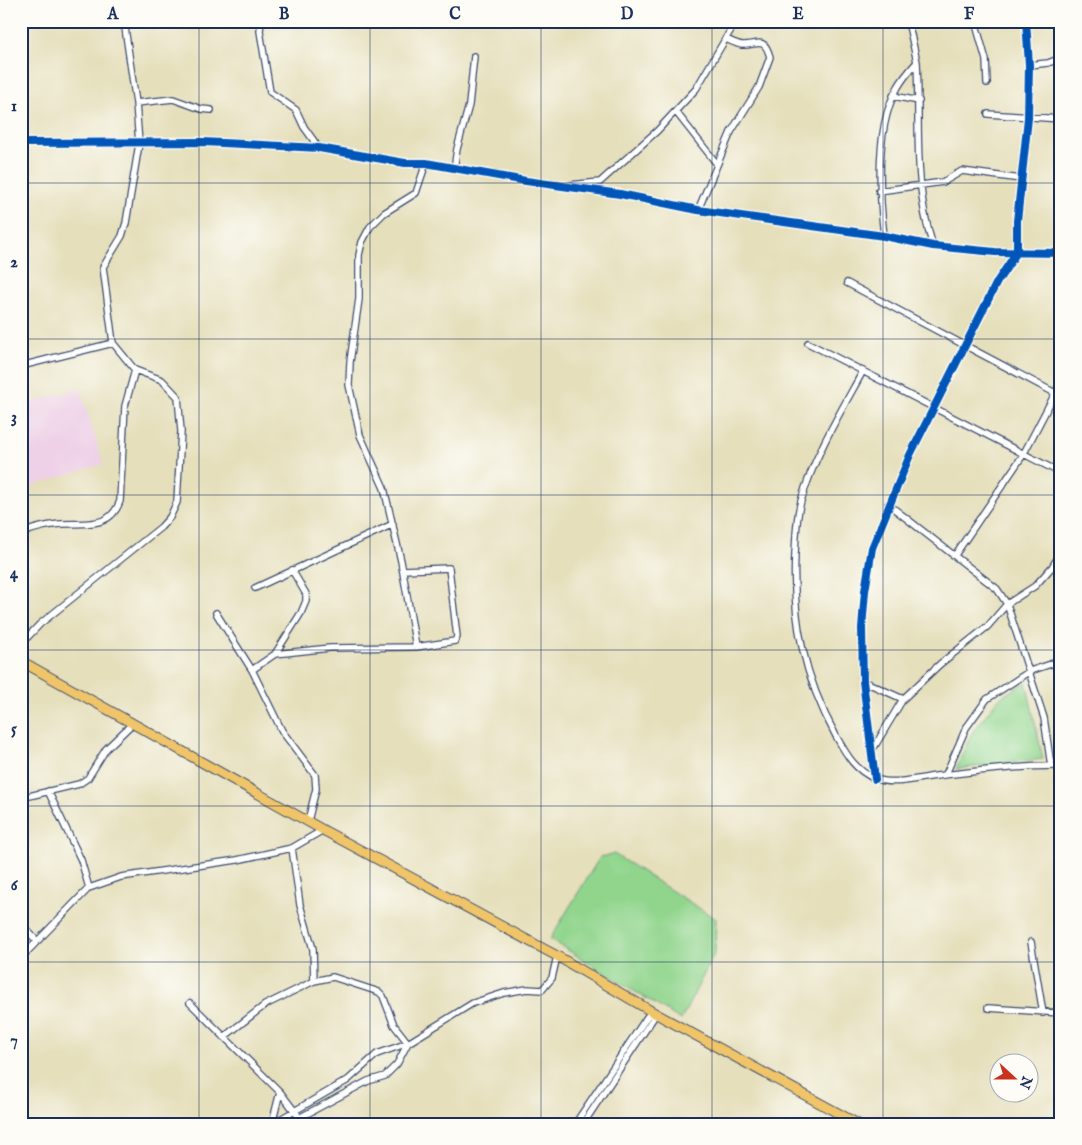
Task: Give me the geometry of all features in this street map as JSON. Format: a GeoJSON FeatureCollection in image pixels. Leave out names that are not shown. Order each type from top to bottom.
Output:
{"type":"FeatureCollection","features":[{"type":"Feature","properties":{"kind":"highway"},"geometry":{"type":"LineString","coordinates":[[21,661],[323,830],[557,956],[654,1012],[858,1124]]}},
{"type":"Feature","properties":{"kind":"street"},"geometry":{"type":"LineString","coordinates":[[21,644],[40,624],[160,527],[170,517],[177,502],[181,431],[178,397],[162,380],[135,370],[113,343],[103,267],[122,236],[126,223],[138,144],[136,103],[124,21]]}},
{"type":"Feature","properties":{"kind":"street"},"geometry":{"type":"LineString","coordinates":[[261,21],[260,31],[270,92],[296,110],[304,127],[319,148]]}},
{"type":"Feature","properties":{"kind":"street"},"geometry":{"type":"LineString","coordinates":[[562,185],[600,182],[623,163],[696,90],[736,21]]}},
{"type":"Feature","properties":{"kind":"street"},"geometry":{"type":"LineString","coordinates":[[908,21],[917,62],[920,185],[925,221],[933,246]]}},
{"type":"Feature","properties":{"kind":"street"},"geometry":{"type":"LineString","coordinates":[[975,21],[986,60],[987,83]]}},
{"type":"Feature","properties":{"kind":"street"},"geometry":{"type":"LineString","coordinates":[[875,779],[873,748],[863,681],[862,628],[864,590],[872,548],[888,504],[964,347],[997,282],[1017,252],[1017,221],[1028,118],[1029,65],[1026,21]]}},
{"type":"Feature","properties":{"kind":"street"},"geometry":{"type":"LineString","coordinates":[[698,210],[706,196],[717,164],[744,109],[759,87],[770,57],[766,46],[760,42],[740,44],[726,39]]}},
{"type":"Feature","properties":{"kind":"street"},"geometry":{"type":"LineString","coordinates":[[454,169],[468,105],[474,56]]}},
{"type":"Feature","properties":{"kind":"street"},"geometry":{"type":"LineString","coordinates":[[1029,65],[1061,58]]}},
{"type":"Feature","properties":{"kind":"street"},"geometry":{"type":"LineString","coordinates":[[884,236],[879,191],[882,136],[897,87],[917,62]]}},
{"type":"Feature","properties":{"kind":"street"},"geometry":{"type":"LineString","coordinates":[[893,96],[919,101]]}},
{"type":"Feature","properties":{"kind":"street"},"geometry":{"type":"LineString","coordinates":[[136,103],[173,99],[201,109],[210,110]]}},
{"type":"Feature","properties":{"kind":"street"},"geometry":{"type":"LineString","coordinates":[[676,112],[717,164]]}},
{"type":"Feature","properties":{"kind":"street"},"geometry":{"type":"LineString","coordinates":[[988,114],[1061,119]]}},
{"type":"Feature","properties":{"kind":"street"},"geometry":{"type":"LineString","coordinates":[[21,143],[138,144],[204,142],[319,148],[405,163],[426,163],[562,185],[698,210],[884,236],[933,246],[1061,253]]}},
{"type":"Feature","properties":{"kind":"street"},"geometry":{"type":"LineString","coordinates":[[416,647],[403,570],[384,488],[360,435],[350,385],[350,362],[359,299],[359,255],[362,242],[370,227],[384,213],[416,193],[426,163]]}},
{"type":"Feature","properties":{"kind":"street"},"geometry":{"type":"LineString","coordinates":[[879,191],[943,182],[962,171],[1021,180]]}},
{"type":"Feature","properties":{"kind":"street"},"geometry":{"type":"LineString","coordinates":[[847,283],[964,347],[1055,393]]}},
{"type":"Feature","properties":{"kind":"street"},"geometry":{"type":"LineString","coordinates":[[21,366],[113,343]]}},
{"type":"Feature","properties":{"kind":"street"},"geometry":{"type":"LineString","coordinates":[[808,343],[1061,473]]}},
{"type":"Feature","properties":{"kind":"street"},"geometry":{"type":"LineString","coordinates":[[21,533],[52,524],[94,523],[112,517],[120,501],[125,406],[135,370]]}},
{"type":"Feature","properties":{"kind":"street"},"geometry":{"type":"LineString","coordinates":[[863,371],[814,467],[801,501],[796,522],[794,592],[804,656],[820,706],[849,760],[863,773],[886,782],[946,774],[1061,766]]}},
{"type":"Feature","properties":{"kind":"street"},"geometry":{"type":"LineString","coordinates":[[955,554],[1023,455],[1061,382]]}},
{"type":"Feature","properties":{"kind":"street"},"geometry":{"type":"LineString","coordinates":[[888,504],[955,554],[997,589],[1007,604],[1044,718],[1051,766]]}},
{"type":"Feature","properties":{"kind":"street"},"geometry":{"type":"LineString","coordinates":[[255,588],[393,524]]}},
{"type":"Feature","properties":{"kind":"street"},"geometry":{"type":"LineString","coordinates":[[873,748],[903,699],[940,664],[988,626],[1007,604],[1034,586],[1052,567],[1061,553]]}},
{"type":"Feature","properties":{"kind":"street"},"geometry":{"type":"LineString","coordinates":[[275,654],[330,648],[416,647],[452,642],[458,637],[449,568],[403,570]]}},
{"type":"Feature","properties":{"kind":"street"},"geometry":{"type":"LineString","coordinates":[[252,670],[275,654],[301,614],[306,602],[306,594],[292,570]]}},
{"type":"Feature","properties":{"kind":"street"},"geometry":{"type":"LineString","coordinates":[[216,613],[252,670],[282,730],[315,775],[316,789],[308,821]]}},
{"type":"Feature","properties":{"kind":"street"},"geometry":{"type":"LineString","coordinates":[[946,774],[966,728],[987,699],[1030,671],[1051,664],[1061,657]]}},
{"type":"Feature","properties":{"kind":"street"},"geometry":{"type":"LineString","coordinates":[[863,681],[903,699]]}},
{"type":"Feature","properties":{"kind":"street"},"geometry":{"type":"LineString","coordinates":[[21,798],[79,784],[88,778],[106,748],[132,724]]}},
{"type":"Feature","properties":{"kind":"street"},"geometry":{"type":"LineString","coordinates":[[48,791],[82,860],[89,888]]}},
{"type":"Feature","properties":{"kind":"street"},"geometry":{"type":"LineString","coordinates":[[21,958],[89,888],[121,877],[237,860],[292,848],[323,830]]}},
{"type":"Feature","properties":{"kind":"street"},"geometry":{"type":"LineString","coordinates":[[292,848],[300,905],[313,949],[314,981]]}},
{"type":"Feature","properties":{"kind":"street"},"geometry":{"type":"LineString","coordinates":[[21,924],[38,941]]}},
{"type":"Feature","properties":{"kind":"street"},"geometry":{"type":"LineString","coordinates":[[1031,942],[1044,1013]]}},
{"type":"Feature","properties":{"kind":"street"},"geometry":{"type":"LineString","coordinates":[[272,1124],[335,1089],[361,1070],[377,1054],[408,1043],[473,1003],[504,993],[527,989],[542,990],[552,978],[557,956]]}},
{"type":"Feature","properties":{"kind":"street"},"geometry":{"type":"LineString","coordinates":[[224,1037],[266,1005],[314,981],[333,976],[379,992],[384,996],[394,1025],[408,1043]]}},
{"type":"Feature","properties":{"kind":"street"},"geometry":{"type":"LineString","coordinates":[[190,1003],[280,1092],[299,1117]]}},
{"type":"Feature","properties":{"kind":"street"},"geometry":{"type":"LineString","coordinates":[[988,1008],[1061,1013]]}},
{"type":"Feature","properties":{"kind":"street"},"geometry":{"type":"LineString","coordinates":[[576,1124],[654,1012]]}},
{"type":"Feature","properties":{"kind":"street"},"geometry":{"type":"LineString","coordinates":[[583,1124],[654,1012]]}},
{"type":"Feature","properties":{"kind":"street"},"geometry":{"type":"LineString","coordinates":[[288,1124],[368,1081],[385,1076],[392,1070],[408,1043]]}},
{"type":"Feature","properties":{"kind":"street"},"geometry":{"type":"LineString","coordinates":[[361,1070],[368,1081]]}},
{"type":"Feature","properties":{"kind":"street"},"geometry":{"type":"LineString","coordinates":[[272,1124],[280,1092]]}},
{"type":"Feature","properties":{"kind":"shaded area"},"geometry":{"type":"Polygon","coordinates":[[[80,388],[103,464],[21,489],[21,406],[80,388]]]}},
{"type":"Feature","properties":{"kind":"green space"},"geometry":{"type":"Polygon","coordinates":[[[1026,682],[1043,759],[956,769],[972,733],[999,698],[1026,682]]]}},
{"type":"Feature","properties":{"kind":"green space"},"geometry":{"type":"Polygon","coordinates":[[[614,854],[716,919],[715,952],[681,1020],[550,939],[600,857],[614,854]]]}},
{"type":"Feature","properties":{"kind":"cycle path"},"geometry":{"type":"LineString","coordinates":[[875,779],[863,681],[862,628],[865,591],[872,548],[910,455],[997,282],[1017,252],[1017,221],[1028,118],[1029,65],[1026,21]]}},
{"type":"Feature","properties":{"kind":"cycle path"},"geometry":{"type":"LineString","coordinates":[[21,143],[203,142],[319,148],[405,163],[426,163],[526,181],[620,194],[698,210],[884,236],[933,246],[995,252],[1061,253]]}}]}
